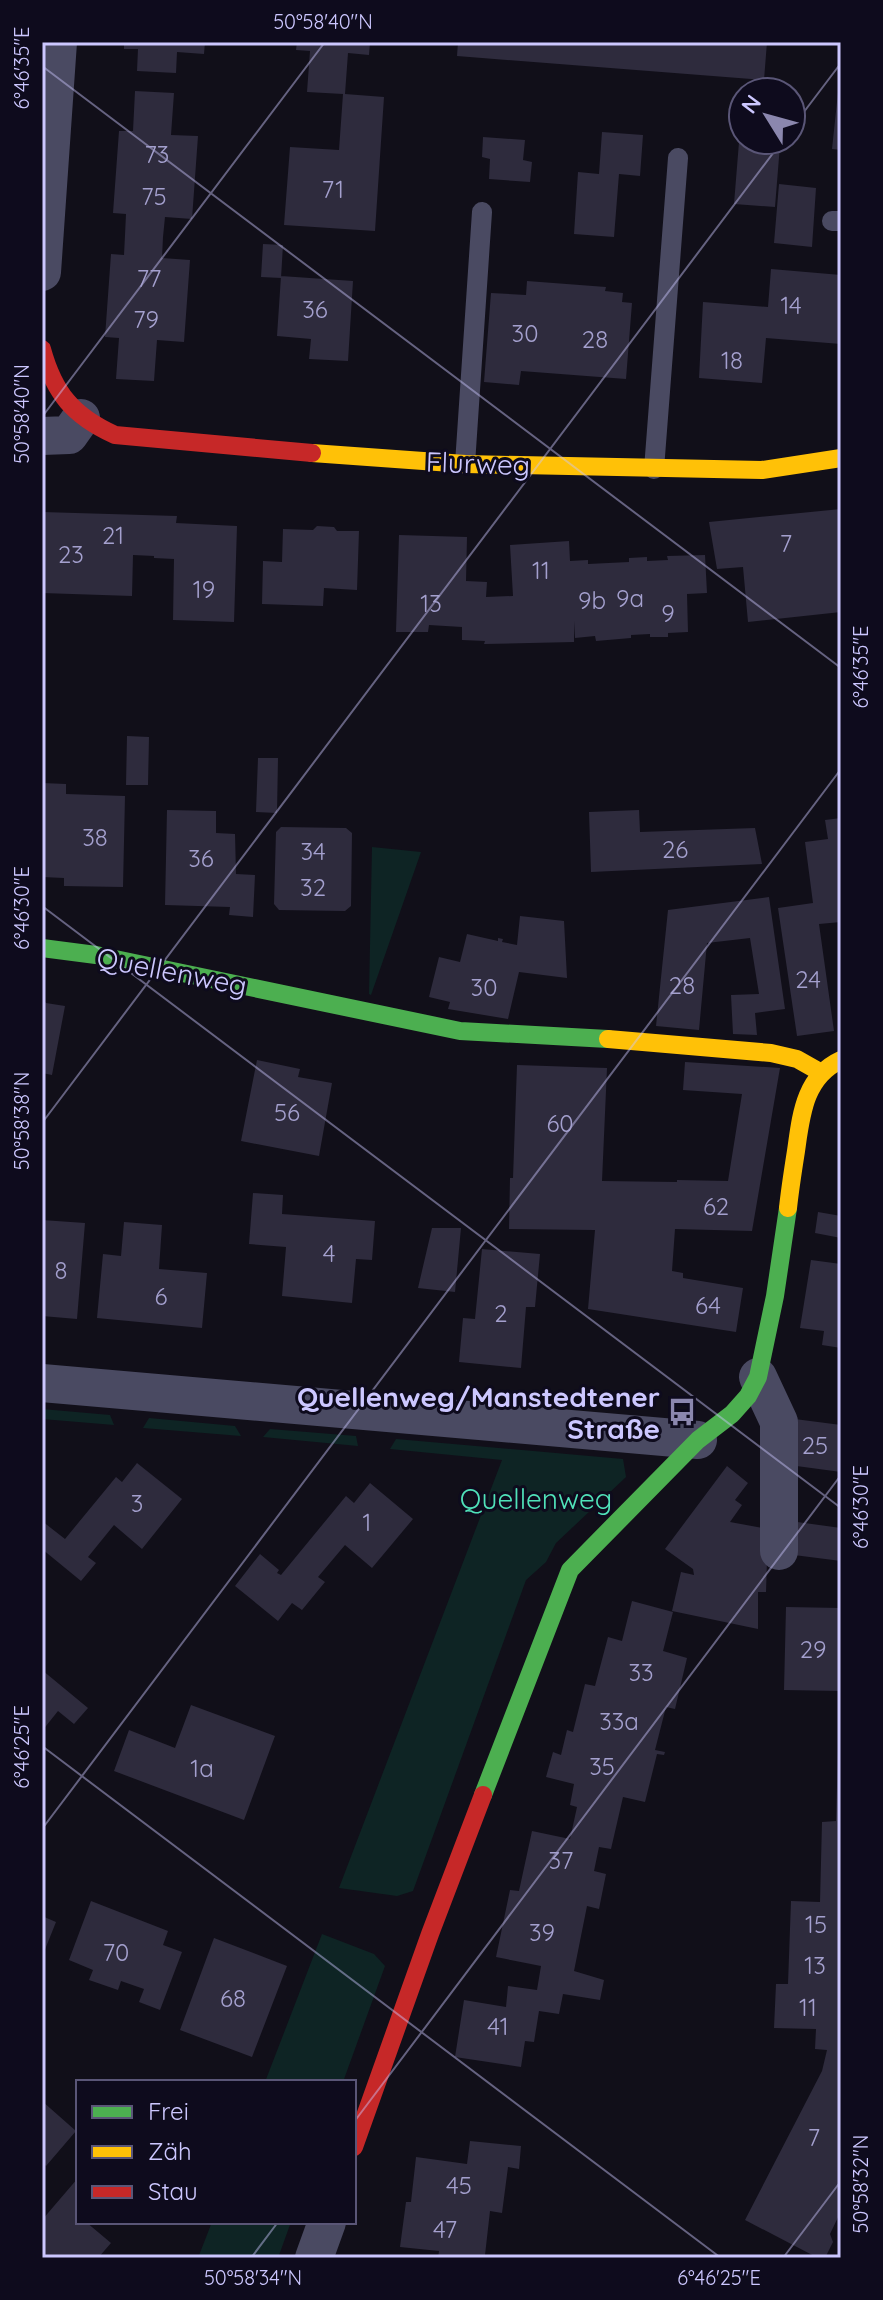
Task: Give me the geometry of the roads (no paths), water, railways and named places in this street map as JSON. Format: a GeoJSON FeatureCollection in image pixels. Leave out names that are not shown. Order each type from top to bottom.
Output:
{"type":"FeatureCollection","features":[{"type":"Feature","properties":{"kind":"street"},"geometry":{"type":"LineString","coordinates":[[42,272],[58,42]]}},
{"type":"Feature","properties":{"kind":"street"},"geometry":{"type":"LineString","coordinates":[[42,349],[56,387],[81,418],[69,435],[42,436]]}},
{"type":"Feature","properties":{"kind":"street","name":"Flurweg"},"geometry":{"type":"LineString","coordinates":[[81,418],[115,435],[465,464],[762,470],[841,458]]}},
{"type":"Feature","properties":{"kind":"street","name":"Quellenweg"},"geometry":{"type":"LineString","coordinates":[[42,948],[96,955],[460,1031],[625,1040],[771,1053],[797,1059],[820,1072]]}},
{"type":"Feature","properties":{"kind":"street"},"geometry":{"type":"LineString","coordinates":[[356,2141],[430,1934],[570,1570],[698,1440],[732,1414],[748,1396],[758,1377],[775,1296],[802,1107],[820,1072],[841,1060]]}},
{"type":"Feature","properties":{"kind":"street"},"geometry":{"type":"LineString","coordinates":[[758,1377],[779,1422],[779,1551]]}},
{"type":"Feature","properties":{"kind":"street"},"geometry":{"type":"LineString","coordinates":[[42,1383],[698,1440]]}},
{"type":"Feature","properties":{"kind":"street"},"geometry":{"type":"LineString","coordinates":[[314,2258],[326,2224]]}},
{"type":"Feature","properties":{"kind":"lane"},"geometry":{"type":"LineString","coordinates":[[654,469],[678,158]]}},
{"type":"Feature","properties":{"kind":"lane"},"geometry":{"type":"LineString","coordinates":[[465,464],[482,212]]}},
{"type":"Feature","properties":{"kind":"place","name":"Quellenweg/Manstedtener Straße"},"geometry":{"type":"Point","coordinates":[682,1412]}}]}
